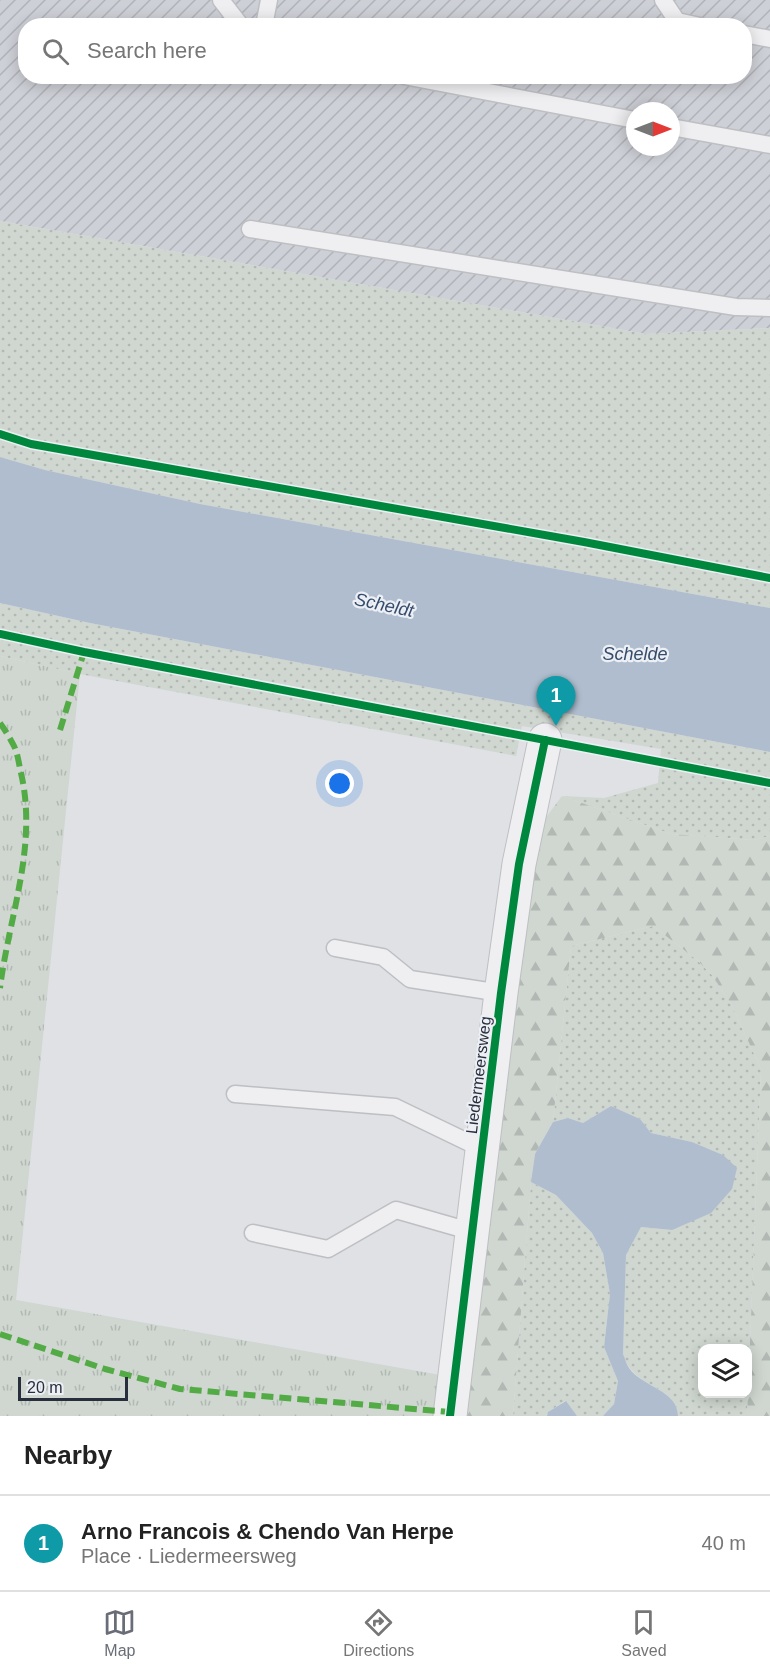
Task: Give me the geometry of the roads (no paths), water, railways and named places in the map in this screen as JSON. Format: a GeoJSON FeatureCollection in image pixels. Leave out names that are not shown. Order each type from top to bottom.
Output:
{"type":"FeatureCollection","features":[{"type":"Feature","properties":{"kind":"street","name":"Liedermeersweg"},"geometry":{"type":"LineString","coordinates":[[450,1416],[501,993],[519,864],[545,740]]}},
{"type":"Feature","properties":{"kind":"lane"},"geometry":{"type":"LineString","coordinates":[[221,0],[235,18]]}},
{"type":"Feature","properties":{"kind":"lane"},"geometry":{"type":"LineString","coordinates":[[266,18],[269,0]]}},
{"type":"Feature","properties":{"kind":"lane"},"geometry":{"type":"LineString","coordinates":[[663,0],[675,18]]}},
{"type":"Feature","properties":{"kind":"lane"},"geometry":{"type":"LineString","coordinates":[[752,36],[770,39]]}},
{"type":"Feature","properties":{"kind":"lane"},"geometry":{"type":"LineString","coordinates":[[446,84],[626,118]]}},
{"type":"Feature","properties":{"kind":"lane"},"geometry":{"type":"LineString","coordinates":[[680,129],[770,145]]}},
{"type":"Feature","properties":{"kind":"lane"},"geometry":{"type":"LineString","coordinates":[[250,229],[736,307],[770,308]]}},
{"type":"Feature","properties":{"kind":"lane"},"geometry":{"type":"LineString","coordinates":[[335,948],[383,957],[410,979],[501,993]]}},
{"type":"Feature","properties":{"kind":"lane"},"geometry":{"type":"LineString","coordinates":[[235,1094],[395,1107],[482,1149]]}},
{"type":"Feature","properties":{"kind":"lane"},"geometry":{"type":"LineString","coordinates":[[253,1233],[328,1249],[396,1210],[473,1232]]}},
{"type":"Feature","properties":{"kind":"water","name":"Schelde"},"geometry":{"type":"Polygon","coordinates":[[[0,457],[45,470],[200,504],[770,608],[770,752],[90,623],[0,603],[0,457]]]}},
{"type":"Feature","properties":{"kind":"water"},"geometry":{"type":"Polygon","coordinates":[[[611,1106],[640,1119],[651,1133],[692,1142],[723,1155],[737,1168],[732,1189],[711,1213],[672,1230],[641,1227],[626,1255],[623,1354],[628,1366],[635,1374],[672,1400],[678,1416],[603,1416],[614,1404],[618,1381],[604,1347],[610,1294],[603,1253],[592,1233],[556,1195],[531,1182],[535,1154],[553,1122],[568,1118],[583,1123],[611,1106]]]}},
{"type":"Feature","properties":{"kind":"water"},"geometry":{"type":"Polygon","coordinates":[[[566,1401],[577,1416],[547,1416],[548,1412],[566,1401]]]}},
{"type":"Feature","properties":{"kind":"place","name":"Arno Francois & Chendo Van Herpe"},"geometry":{"type":"Point","coordinates":[556,726]}},
{"type":"Feature","properties":{"kind":"water label","name":"Scheldt"},"geometry":{"type":"Point","coordinates":[384,605]}}]}
